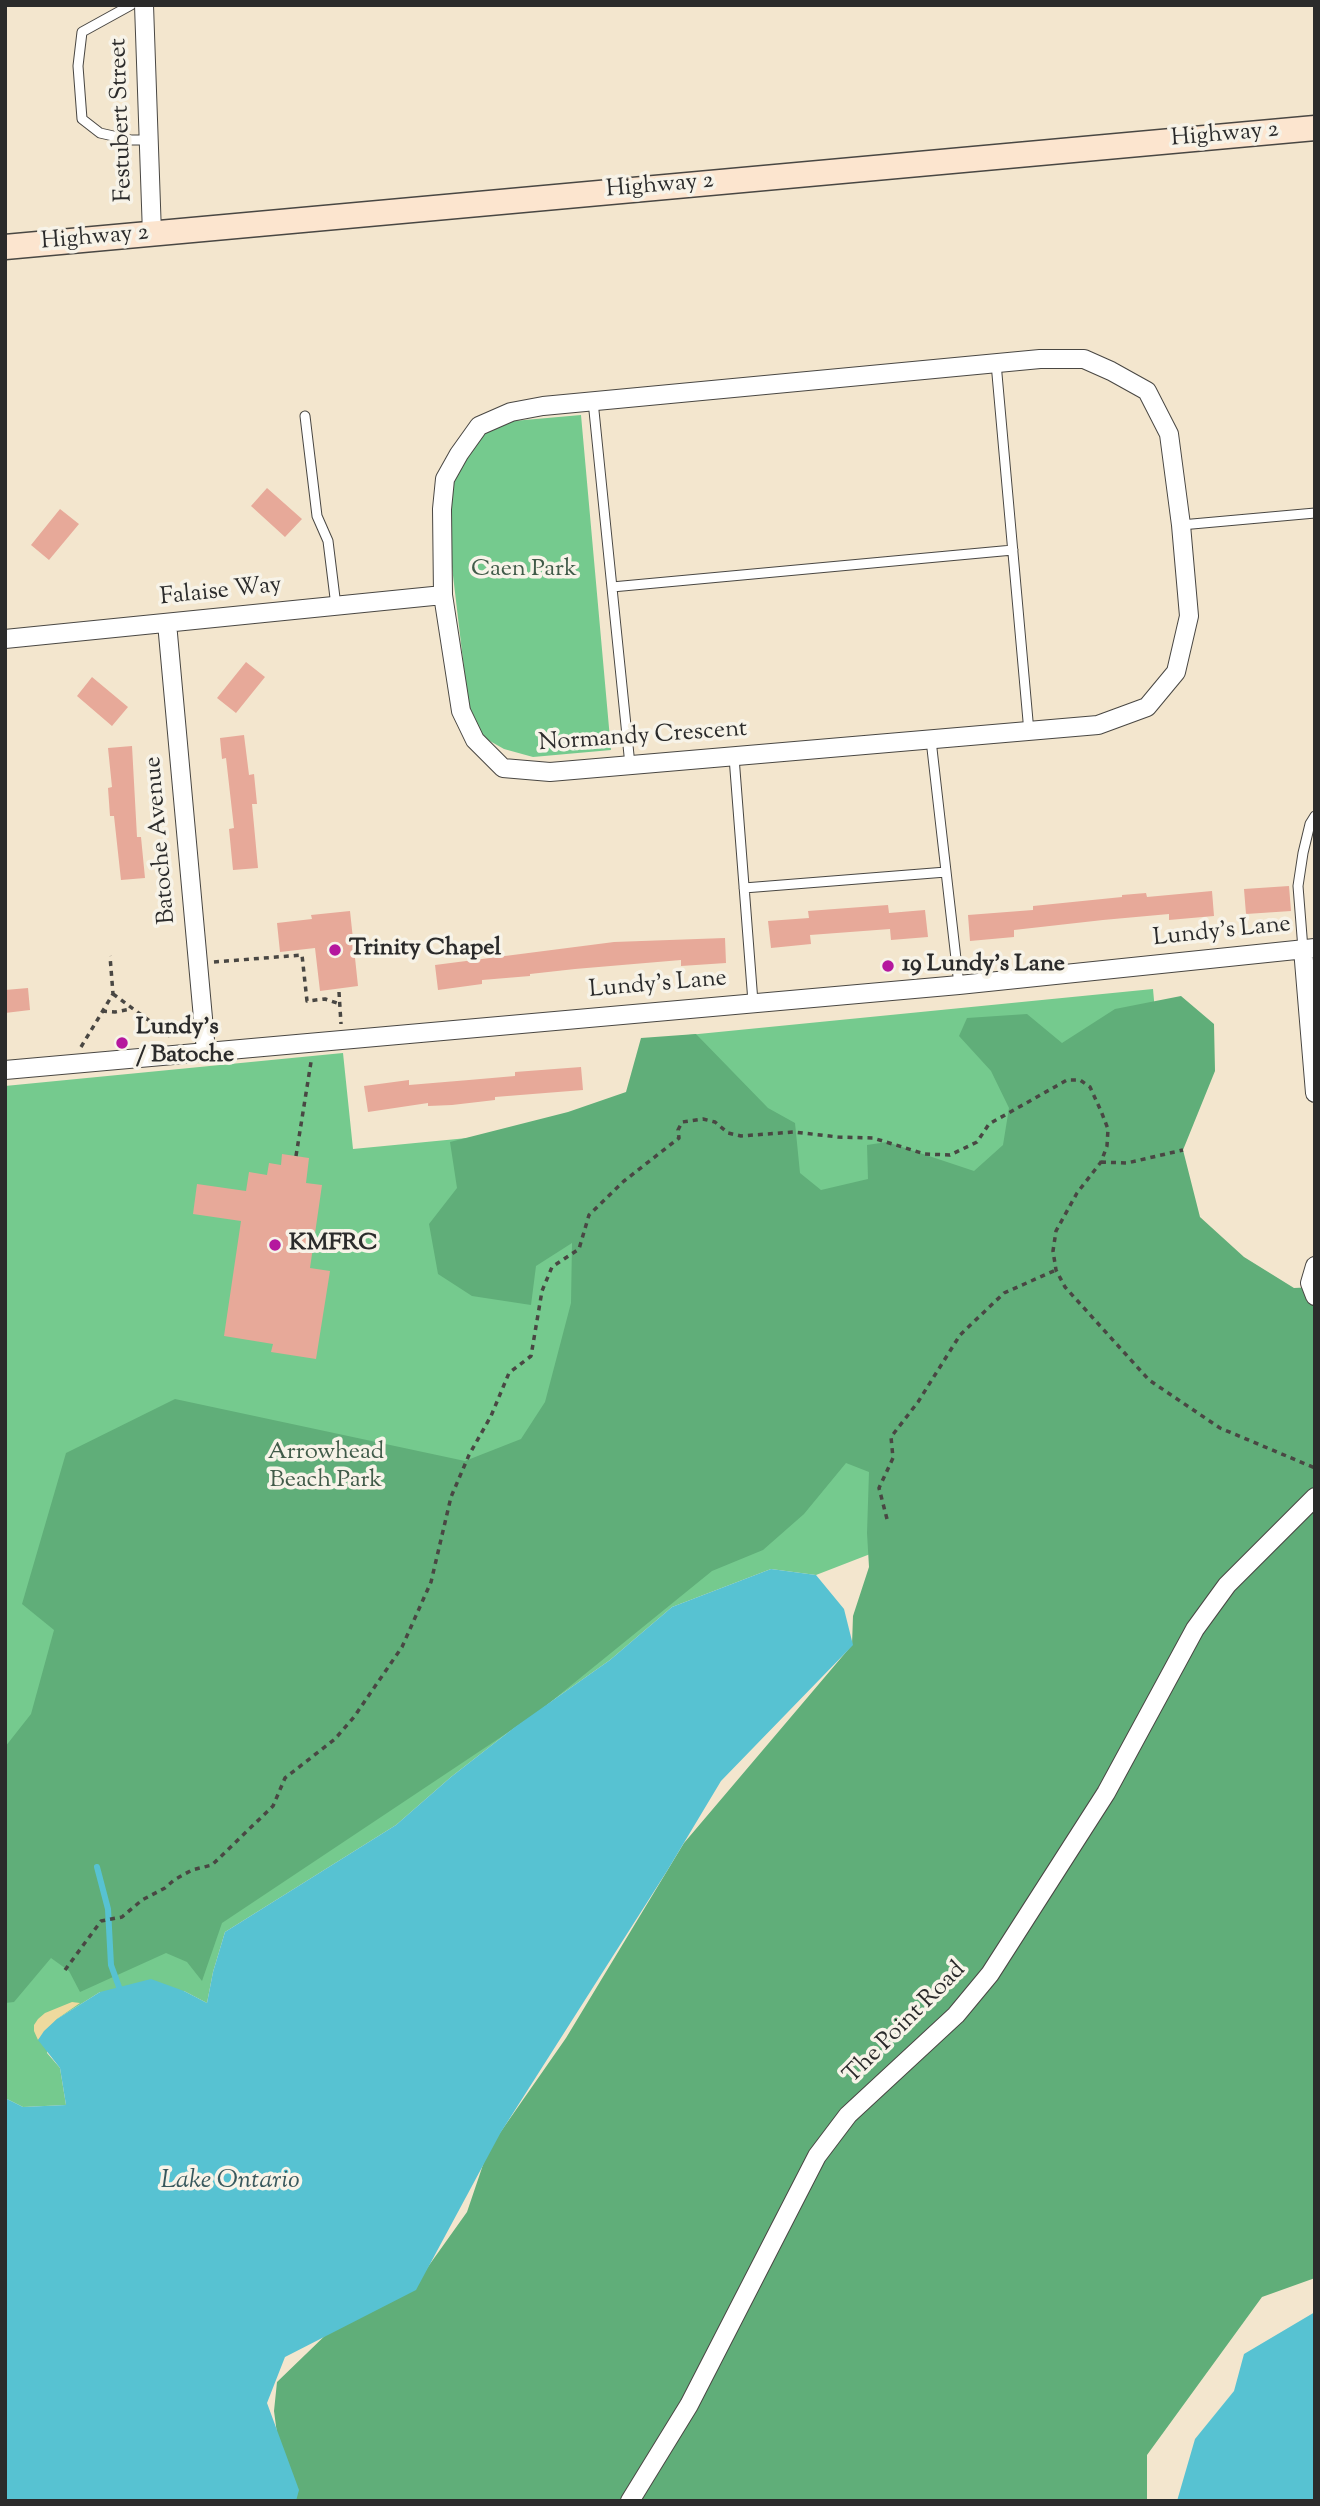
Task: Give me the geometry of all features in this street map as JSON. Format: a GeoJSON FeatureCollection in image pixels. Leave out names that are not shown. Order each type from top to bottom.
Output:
{"type":"FeatureCollection","features":[{"type":"Feature","properties":{"kind":"main road","name":"Highway 2"},"geometry":{"type":"LineString","coordinates":[[5,247],[1315,128]]}},
{"type":"Feature","properties":{"kind":"street","name":"Festubert Street"},"geometry":{"type":"LineString","coordinates":[[144,5],[152,234]]}},
{"type":"Feature","properties":{"kind":"street","name":"Normandy Crescent"},"geometry":{"type":"LineString","coordinates":[[1084,359],[1147,391],[1169,434],[1189,616],[1176,672],[1147,707],[1098,725],[550,772],[503,768],[475,740],[461,710],[443,595],[442,509],[446,479],[459,454],[479,426],[511,412],[593,401],[996,363],[1084,359]]}},
{"type":"Feature","properties":{"kind":"street","name":"Falaise Way"},"geometry":{"type":"LineString","coordinates":[[5,639],[443,595]]}},
{"type":"Feature","properties":{"kind":"street","name":"Batoche Avenue"},"geometry":{"type":"LineString","coordinates":[[167,624],[206,1051]]}},
{"type":"Feature","properties":{"kind":"street","name":"Lundy's Lane"},"geometry":{"type":"LineString","coordinates":[[5,1070],[959,985],[1309,948]]}},
{"type":"Feature","properties":{"kind":"street"},"geometry":{"type":"LineString","coordinates":[[1309,948],[1315,1093]]}},
{"type":"Feature","properties":{"kind":"street"},"geometry":{"type":"LineString","coordinates":[[1315,1266],[1310,1283],[1315,1296]]}},
{"type":"Feature","properties":{"kind":"street","name":"The Point Road"},"geometry":{"type":"LineString","coordinates":[[630,2501],[689,2404],[817,2156],[848,2115],[956,2015],[990,1974],[1106,1793],[1195,1629],[1227,1585],[1315,1497]]}},
{"type":"Feature","properties":{"kind":"lane"},"geometry":{"type":"LineString","coordinates":[[131,5],[82,32],[78,66],[82,119],[100,133],[131,139],[148,139]]}},
{"type":"Feature","properties":{"kind":"lane"},"geometry":{"type":"LineString","coordinates":[[996,363],[1029,732]]}},
{"type":"Feature","properties":{"kind":"lane"},"geometry":{"type":"LineString","coordinates":[[593,401],[630,767]]}},
{"type":"Feature","properties":{"kind":"lane"},"geometry":{"type":"LineString","coordinates":[[305,416],[317,516],[328,541],[336,606]]}},
{"type":"Feature","properties":{"kind":"lane"},"geometry":{"type":"LineString","coordinates":[[1181,525],[1315,513]]}},
{"type":"Feature","properties":{"kind":"lane"},"geometry":{"type":"LineString","coordinates":[[612,587],[1013,550]]}},
{"type":"Feature","properties":{"kind":"lane"},"geometry":{"type":"LineString","coordinates":[[931,740],[959,985]]}},
{"type":"Feature","properties":{"kind":"lane"},"geometry":{"type":"LineString","coordinates":[[734,757],[753,1002]]}},
{"type":"Feature","properties":{"kind":"lane"},"geometry":{"type":"LineString","coordinates":[[1309,948],[1298,886],[1305,844],[1315,816]]}},
{"type":"Feature","properties":{"kind":"lane"},"geometry":{"type":"LineString","coordinates":[[744,888],[946,872]]}},
{"type":"Feature","properties":{"kind":"path"},"geometry":{"type":"LineString","coordinates":[[198,963],[302,955],[307,1002],[325,999],[340,1004]]}},
{"type":"Feature","properties":{"kind":"path"},"geometry":{"type":"LineString","coordinates":[[81,1051],[81,1045],[113,994],[110,956]]}},
{"type":"Feature","properties":{"kind":"path"},"geometry":{"type":"LineString","coordinates":[[339,992],[342,1028]]}},
{"type":"Feature","properties":{"kind":"path"},"geometry":{"type":"LineString","coordinates":[[113,994],[178,1042]]}},
{"type":"Feature","properties":{"kind":"path"},"geometry":{"type":"LineString","coordinates":[[102,1011],[131,1009]]}},
{"type":"Feature","properties":{"kind":"path"},"geometry":{"type":"LineString","coordinates":[[296,1156],[311,1060]]}},
{"type":"Feature","properties":{"kind":"path"},"geometry":{"type":"LineString","coordinates":[[65,1970],[88,1942],[94,1930],[109,1919],[121,1917],[149,1895],[183,1875],[212,1865],[272,1806],[285,1778],[335,1739],[354,1717],[402,1647],[431,1582],[451,1497],[469,1455],[491,1416],[509,1373],[531,1356],[542,1291],[552,1267],[579,1249],[589,1215],[624,1181],[679,1138],[678,1130],[682,1122],[703,1119],[715,1122],[728,1132],[741,1136],[794,1132],[873,1138],[925,1154],[950,1155],[977,1142],[989,1124],[1068,1080],[1080,1080],[1090,1087],[1108,1129],[1107,1146],[1101,1162],[1077,1193],[1056,1231],[1053,1251],[1056,1270],[1065,1287],[1149,1380],[1220,1428],[1315,1468]]}},
{"type":"Feature","properties":{"kind":"path"},"geometry":{"type":"LineString","coordinates":[[1101,1162],[1127,1163],[1183,1150]]}},
{"type":"Feature","properties":{"kind":"path"},"geometry":{"type":"LineString","coordinates":[[887,1519],[879,1488],[893,1458],[891,1437],[918,1402],[960,1335],[1004,1293],[1056,1270]]}},
{"type":"Feature","properties":{"kind":"green space","name":"Caen Park"},"geometry":{"type":"Polygon","coordinates":[[[581,415],[611,750],[533,757],[504,749],[481,736],[469,711],[452,567],[451,483],[476,435],[502,422],[581,415]]]}},
{"type":"Feature","properties":{"kind":"green space","name":"Arrowhead Beach Park"},"geometry":{"type":"Polygon","coordinates":[[[1153,989],[1184,1337],[1038,1489],[816,1575],[771,1569],[672,1607],[610,1660],[515,1727],[451,1777],[396,1825],[225,1932],[207,2003],[184,1991],[100,1992],[57,2019],[47,2053],[60,2068],[66,2105],[23,2107],[5,2098],[5,1086],[343,1053],[353,1149],[665,1119],[658,1038],[1153,989]]]}},
{"type":"Feature","properties":{"kind":"green space"},"geometry":{"type":"Polygon","coordinates":[[[1181,996],[1214,1024],[1215,1071],[1183,1150],[1200,1217],[1244,1257],[1294,1288],[1315,1287],[1315,2278],[1262,2297],[1147,2455],[1147,2501],[279,2501],[283,2479],[274,2411],[277,2382],[335,2326],[415,2285],[467,2212],[488,2150],[566,2038],[684,1843],[852,1645],[853,1616],[869,1567],[869,1472],[846,1463],[804,1514],[763,1550],[712,1571],[537,1713],[222,1923],[202,1981],[187,1962],[166,1953],[80,1992],[69,1971],[51,1958],[14,2002],[5,2003],[5,1747],[31,1714],[54,1630],[22,1604],[66,1453],[175,1399],[465,1461],[521,1439],[545,1402],[571,1303],[572,1243],[536,1266],[531,1305],[472,1296],[438,1274],[429,1224],[457,1188],[450,1142],[568,1112],[626,1092],[641,1038],[696,1034],[768,1108],[795,1123],[800,1173],[821,1190],[868,1179],[867,1145],[887,1142],[974,1171],[1003,1145],[1009,1108],[991,1071],[959,1036],[967,1018],[1027,1014],[1062,1043],[1115,1009],[1181,996]]]}},
{"type":"Feature","properties":{"kind":"sand"},"geometry":{"type":"Polygon","coordinates":[[[72,2002],[80,2003],[57,2019],[38,2040],[34,2025],[38,2019],[45,2013],[72,2002]]]}},
{"type":"Feature","properties":{"kind":"water","name":"Lake Ontario"},"geometry":{"type":"Polygon","coordinates":[[[771,1569],[816,1575],[844,1609],[853,1645],[721,1781],[501,2132],[416,2290],[285,2357],[267,2403],[299,2490],[296,2501],[5,2501],[5,2098],[23,2107],[66,2105],[60,2068],[38,2040],[44,2031],[57,2019],[100,1992],[151,1979],[207,2003],[225,1932],[396,1825],[451,1777],[515,1727],[610,1660],[672,1607],[771,1569]]]}},
{"type":"Feature","properties":{"kind":"water"},"geometry":{"type":"Polygon","coordinates":[[[1315,2312],[1315,2501],[1177,2501],[1195,2439],[1234,2391],[1244,2354],[1315,2312]]]}},
{"type":"Feature","properties":{"kind":"building"},"geometry":{"type":"Polygon","coordinates":[[[267,488],[302,519],[285,537],[251,506],[267,488]]]}},
{"type":"Feature","properties":{"kind":"building"},"geometry":{"type":"Polygon","coordinates":[[[60,509],[79,524],[49,560],[31,545],[60,509]]]}},
{"type":"Feature","properties":{"kind":"building"},"geometry":{"type":"Polygon","coordinates":[[[246,662],[265,677],[236,713],[217,698],[246,662]]]}},
{"type":"Feature","properties":{"kind":"building"},"geometry":{"type":"Polygon","coordinates":[[[92,677],[128,707],[112,726],[77,696],[92,677]]]}},
{"type":"Feature","properties":{"kind":"building"},"geometry":{"type":"Polygon","coordinates":[[[244,735],[249,775],[254,774],[257,804],[252,804],[258,868],[233,870],[229,829],[234,828],[226,758],[222,759],[220,738],[244,735]]]}},
{"type":"Feature","properties":{"kind":"building"},"geometry":{"type":"Polygon","coordinates":[[[132,746],[137,837],[141,837],[145,878],[121,880],[114,816],[110,816],[108,788],[112,787],[108,748],[132,746]]]}},
{"type":"Feature","properties":{"kind":"building"},"geometry":{"type":"Polygon","coordinates":[[[1289,886],[1291,911],[1246,914],[1244,889],[1289,886]]]}},
{"type":"Feature","properties":{"kind":"building"},"geometry":{"type":"Polygon","coordinates":[[[1212,891],[1214,916],[1169,920],[1169,914],[1103,920],[1014,930],[1014,937],[970,941],[968,915],[1033,910],[1033,906],[1122,895],[1146,893],[1147,897],[1212,891]]]}},
{"type":"Feature","properties":{"kind":"building"},"geometry":{"type":"Polygon","coordinates":[[[888,905],[889,913],[925,910],[928,937],[891,940],[890,929],[810,935],[811,944],[771,948],[768,921],[809,918],[808,911],[888,905]]]}},
{"type":"Feature","properties":{"kind":"building","name":"Trinity Chapel"},"geometry":{"type":"Polygon","coordinates":[[[350,911],[358,986],[320,991],[315,948],[280,952],[277,923],[312,919],[311,915],[350,911]]]}},
{"type":"Feature","properties":{"kind":"building"},"geometry":{"type":"Polygon","coordinates":[[[725,938],[726,963],[681,966],[681,960],[575,969],[482,980],[482,984],[438,990],[435,965],[614,942],[725,938]]]}},
{"type":"Feature","properties":{"kind":"building"},"geometry":{"type":"Polygon","coordinates":[[[28,988],[30,1010],[5,1013],[5,990],[28,988]]]}},
{"type":"Feature","properties":{"kind":"building"},"geometry":{"type":"Polygon","coordinates":[[[581,1067],[583,1090],[495,1097],[495,1100],[452,1105],[428,1106],[428,1103],[368,1112],[364,1086],[409,1080],[409,1085],[515,1076],[515,1072],[581,1067]]]}},
{"type":"Feature","properties":{"kind":"building","name":"KMFRC"},"geometry":{"type":"Polygon","coordinates":[[[282,1154],[309,1158],[306,1183],[322,1185],[310,1268],[330,1271],[316,1359],[271,1352],[273,1344],[224,1336],[241,1221],[193,1214],[197,1184],[246,1191],[249,1172],[267,1175],[269,1163],[281,1165],[282,1154]]]}},
{"type":"Feature","properties":{"kind":"waterway"},"geometry":{"type":"LineString","coordinates":[[97,1867],[108,1909],[111,1965],[119,1987]]}},
{"type":"Feature","properties":{"kind":"place","name":"Trinity Chapel"},"geometry":{"type":"Point","coordinates":[335,950]}},
{"type":"Feature","properties":{"kind":"place","name":"19 Lundy's Lane"},"geometry":{"type":"Point","coordinates":[888,966]}},
{"type":"Feature","properties":{"kind":"place","name":"Lundy's / Batoche"},"geometry":{"type":"Point","coordinates":[122,1043]}},
{"type":"Feature","properties":{"kind":"place","name":"KMFRC"},"geometry":{"type":"Point","coordinates":[275,1245]}}]}
